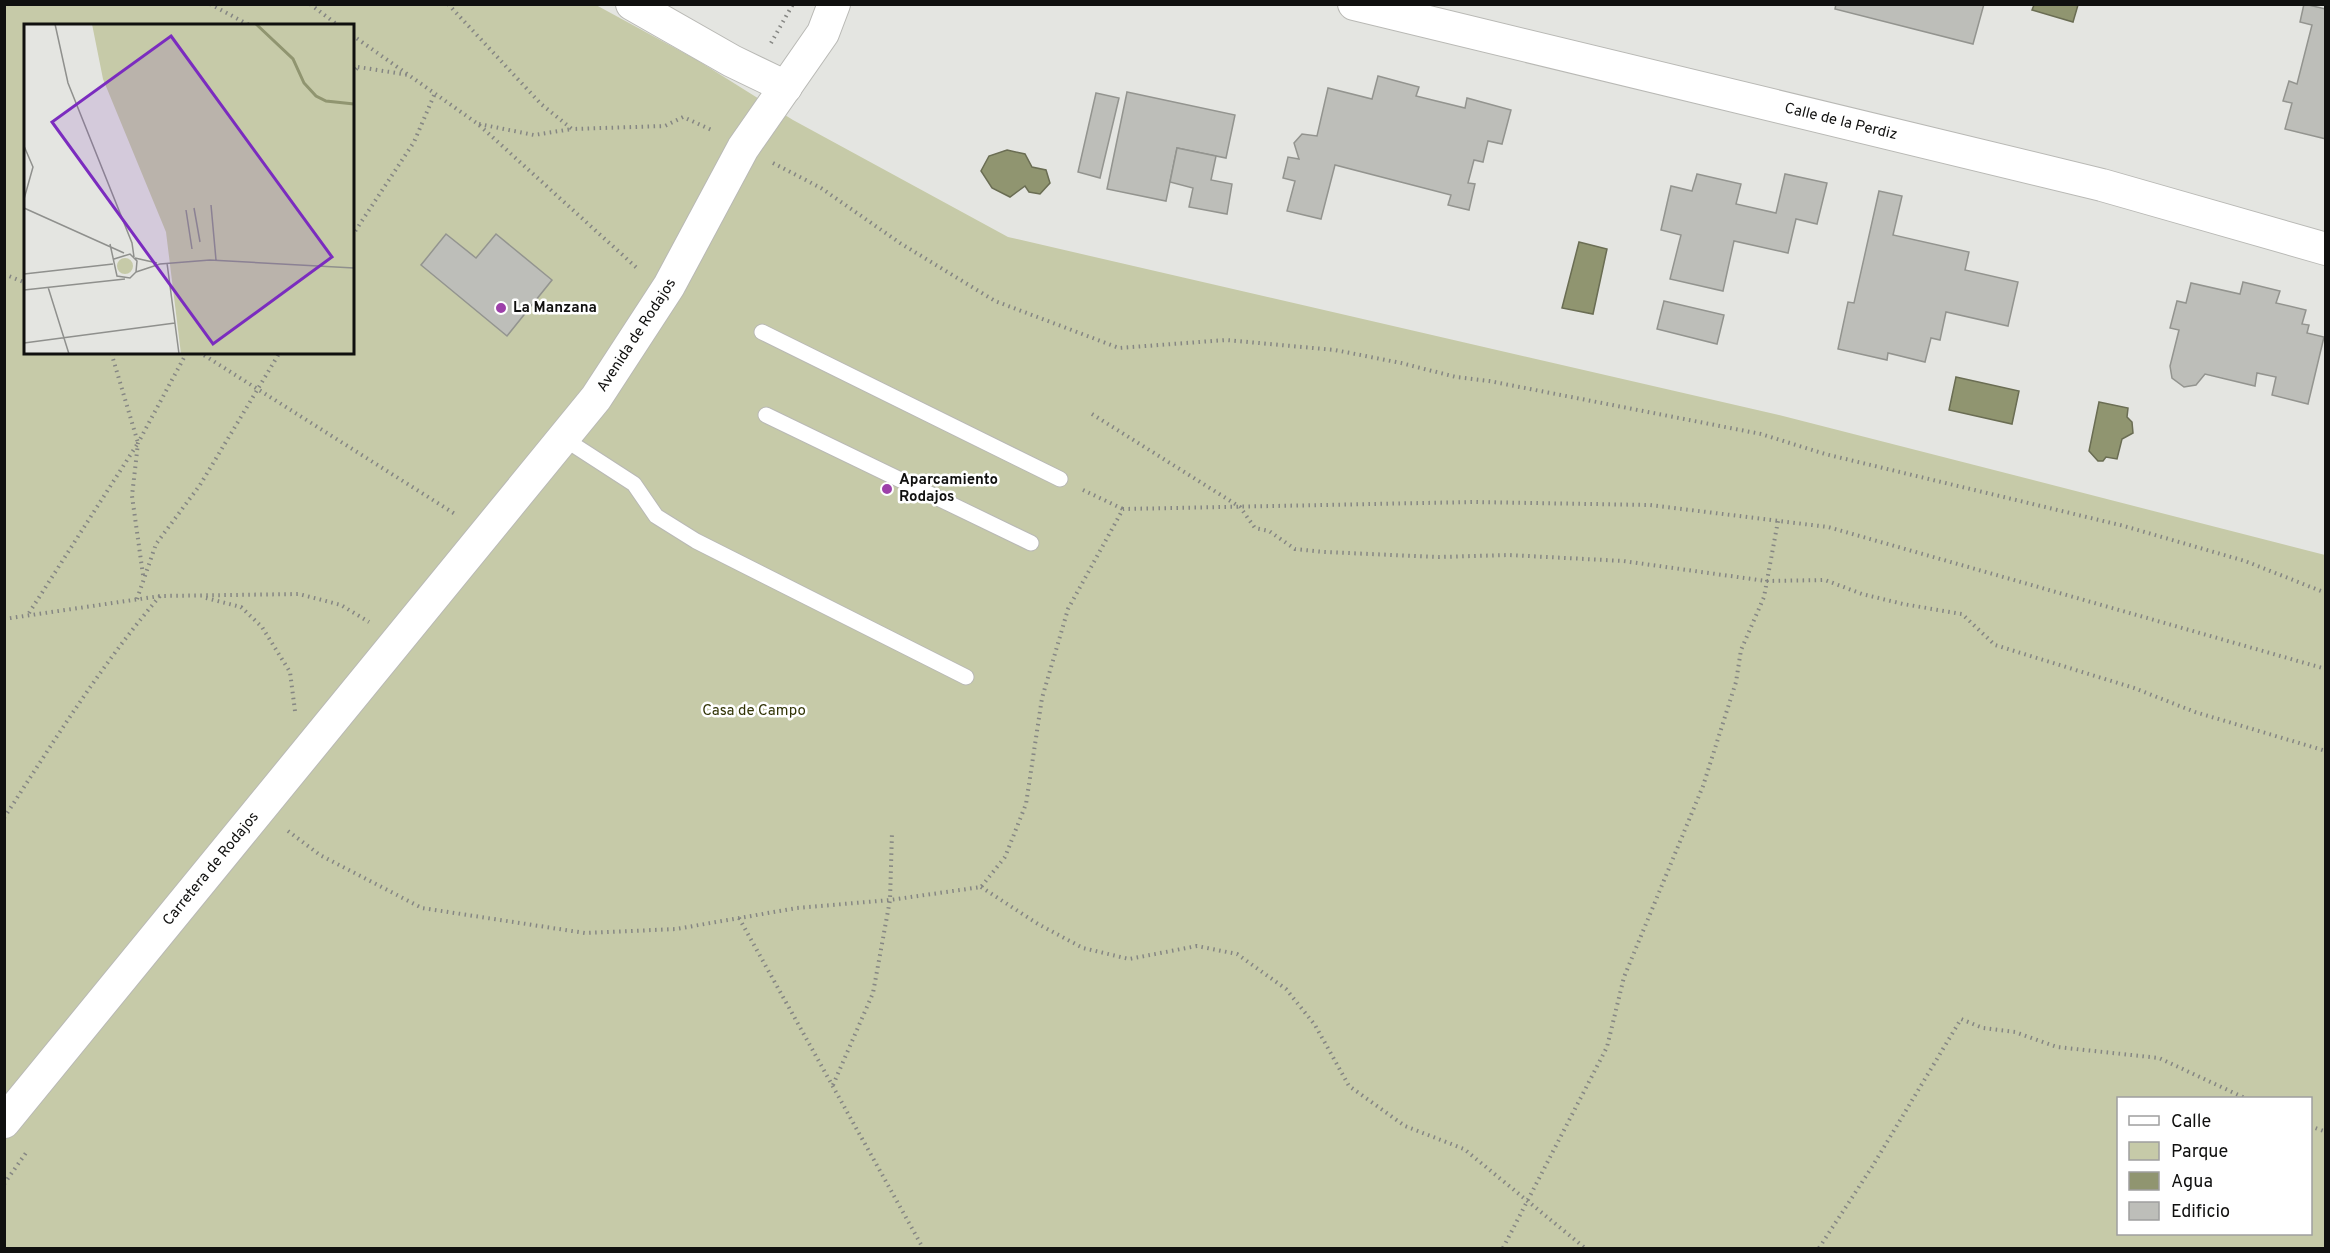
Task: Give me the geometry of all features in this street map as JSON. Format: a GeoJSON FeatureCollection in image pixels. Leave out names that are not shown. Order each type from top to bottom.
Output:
{"type":"FeatureCollection","features":[{"type":"Feature","properties":{"kind":"street"},"geometry":{"type":"LineString","coordinates":[[632,4],[732,61],[786,87]]}},
{"type":"Feature","properties":{"kind":"street","name":"Avenida de Rodajos"},"geometry":{"type":"LineString","coordinates":[[418,616],[596,398],[664,295],[743,148],[786,87],[828,19],[856,4]]}},
{"type":"Feature","properties":{"kind":"street","name":"Calle de la Perdiz"},"geometry":{"type":"LineString","coordinates":[[1354,4],[2102,185],[2325,249]]}},
{"type":"Feature","properties":{"kind":"street","name":"Carretera de Rodajos"},"geometry":{"type":"LineString","coordinates":[[4,1122],[418,616]]}},
{"type":"Feature","properties":{"kind":"lane"},"geometry":{"type":"LineString","coordinates":[[762,332],[1060,479]]}},
{"type":"Feature","properties":{"kind":"lane"},"geometry":{"type":"LineString","coordinates":[[766,415],[1031,543]]}},
{"type":"Feature","properties":{"kind":"lane"},"geometry":{"type":"LineString","coordinates":[[563,438],[634,484],[656,516],[696,541],[966,677]]}},
{"type":"Feature","properties":{"kind":"path"},"geometry":{"type":"LineString","coordinates":[[210,4],[247,24]]}},
{"type":"Feature","properties":{"kind":"path"},"geometry":{"type":"LineString","coordinates":[[310,4],[336,24]]}},
{"type":"Feature","properties":{"kind":"path"},"geometry":{"type":"LineString","coordinates":[[448,4],[541,104],[572,129]]}},
{"type":"Feature","properties":{"kind":"path"},"geometry":{"type":"LineString","coordinates":[[354,36],[478,124],[580,215],[664,295]]}},
{"type":"Feature","properties":{"kind":"path"},"geometry":{"type":"LineString","coordinates":[[355,67],[409,75]]}},
{"type":"Feature","properties":{"kind":"path"},"geometry":{"type":"LineString","coordinates":[[354,233],[414,142],[435,93]]}},
{"type":"Feature","properties":{"kind":"path"},"geometry":{"type":"LineString","coordinates":[[478,124],[534,135],[572,129],[665,126],[682,117],[821,188],[900,243],[995,301],[1119,348],[1227,340],[1335,350],[1456,377],[1489,381],[1729,427],[1825,454],[2124,526],[2245,561],[2325,593]]}},
{"type":"Feature","properties":{"kind":"path"},"geometry":{"type":"LineString","coordinates":[[4,274],[24,282]]}},
{"type":"Feature","properties":{"kind":"path"},"geometry":{"type":"LineString","coordinates":[[112,354],[138,443],[132,496],[144,577]]}},
{"type":"Feature","properties":{"kind":"path"},"geometry":{"type":"LineString","coordinates":[[29,614],[138,443],[186,354]]}},
{"type":"Feature","properties":{"kind":"path"},"geometry":{"type":"LineString","coordinates":[[203,354],[486,534]]}},
{"type":"Feature","properties":{"kind":"path"},"geometry":{"type":"LineString","coordinates":[[137,599],[156,544],[200,486],[279,354]]}},
{"type":"Feature","properties":{"kind":"path"},"geometry":{"type":"LineString","coordinates":[[1092,414],[1240,507],[1255,528],[1269,531],[1295,549],[1439,557],[1509,555],[1623,561],[1766,582],[1825,580],[1872,597],[1962,614],[1995,645],[2134,688],[2195,712],[2325,751]]}},
{"type":"Feature","properties":{"kind":"path"},"geometry":{"type":"LineString","coordinates":[[1060,479],[1123,509],[1473,502],[1638,505],[1828,527],[2325,669]]}},
{"type":"Feature","properties":{"kind":"path"},"geometry":{"type":"LineString","coordinates":[[981,887],[1005,858],[1026,804],[1042,698],[1068,609],[1123,509]]}},
{"type":"Feature","properties":{"kind":"path"},"geometry":{"type":"LineString","coordinates":[[1503,1248],[1606,1047],[1624,977],[1703,786],[1736,682],[1742,650],[1764,597],[1778,521]]}},
{"type":"Feature","properties":{"kind":"path"},"geometry":{"type":"LineString","coordinates":[[4,619],[160,596],[299,594],[341,605],[398,640]]}},
{"type":"Feature","properties":{"kind":"path"},"geometry":{"type":"LineString","coordinates":[[4,818],[85,692],[119,644],[160,596]]}},
{"type":"Feature","properties":{"kind":"path"},"geometry":{"type":"LineString","coordinates":[[200,597],[241,607],[262,627],[290,672],[295,713],[321,733]]}},
{"type":"Feature","properties":{"kind":"path"},"geometry":{"type":"LineString","coordinates":[[258,809],[320,855],[422,908],[585,933],[676,930],[797,908],[890,900],[981,887],[1038,924],[1083,948],[1129,959],[1197,946],[1237,954],[1286,989],[1315,1024],[1349,1086],[1405,1126],[1464,1149],[1529,1200],[1555,1226],[1585,1248]]}},
{"type":"Feature","properties":{"kind":"path"},"geometry":{"type":"LineString","coordinates":[[833,1085],[873,993],[890,900],[892,832]]}},
{"type":"Feature","properties":{"kind":"path"},"geometry":{"type":"LineString","coordinates":[[739,918],[923,1248]]}},
{"type":"Feature","properties":{"kind":"path"},"geometry":{"type":"LineString","coordinates":[[1819,1248],[1872,1167],[1961,1019],[1983,1028],[2015,1032],[2057,1047],[2159,1058],[2244,1097]]}},
{"type":"Feature","properties":{"kind":"green space","name":"Casa de Campo"},"geometry":{"type":"Polygon","coordinates":[[[5,5],[596,5],[697,60],[793,120],[1008,237],[1783,416],[2325,555],[2325,1248],[5,1248],[5,5]]]}},
{"type":"Feature","properties":{"kind":"water"},"geometry":{"type":"Polygon","coordinates":[[[2034,4],[2078,5],[2073,22],[2032,10],[2034,4]]]}},
{"type":"Feature","properties":{"kind":"water"},"geometry":{"type":"Polygon","coordinates":[[[1007,150],[1025,154],[1032,167],[1046,170],[1050,183],[1040,194],[1029,192],[1025,186],[1010,197],[992,188],[981,171],[989,156],[1007,150]]]}},
{"type":"Feature","properties":{"kind":"water"},"geometry":{"type":"Polygon","coordinates":[[[1579,242],[1607,249],[1593,314],[1562,308],[1579,242]]]}},
{"type":"Feature","properties":{"kind":"water"},"geometry":{"type":"Polygon","coordinates":[[[1956,377],[2019,391],[2012,424],[1949,410],[1956,377]]]}},
{"type":"Feature","properties":{"kind":"water"},"geometry":{"type":"Polygon","coordinates":[[[2099,402],[2128,408],[2127,417],[2132,422],[2133,433],[2122,439],[2117,459],[2106,457],[2103,461],[2098,461],[2089,451],[2099,402]]]}},
{"type":"Feature","properties":{"kind":"building"},"geometry":{"type":"Polygon","coordinates":[[[1836,4],[1984,4],[1973,44],[1835,9],[1836,4]]]}},
{"type":"Feature","properties":{"kind":"building"},"geometry":{"type":"Polygon","coordinates":[[[2304,4],[2326,9],[2326,139],[2285,129],[2292,103],[2283,101],[2289,81],[2297,84],[2312,25],[2300,22],[2304,4]]]}},
{"type":"Feature","properties":{"kind":"building"},"geometry":{"type":"Polygon","coordinates":[[[1378,76],[1419,87],[1416,96],[1465,108],[1467,98],[1511,110],[1502,144],[1488,141],[1483,162],[1474,160],[1468,183],[1475,184],[1469,210],[1448,205],[1451,195],[1335,165],[1321,219],[1287,211],[1295,181],[1283,178],[1288,157],[1299,159],[1294,143],[1302,134],[1317,136],[1328,88],[1372,99],[1378,76]]]}},
{"type":"Feature","properties":{"kind":"building"},"geometry":{"type":"Polygon","coordinates":[[[1127,92],[1235,115],[1226,158],[1177,148],[1166,201],[1107,189],[1127,92]]]}},
{"type":"Feature","properties":{"kind":"building"},"geometry":{"type":"Polygon","coordinates":[[[1096,93],[1119,98],[1100,178],[1078,172],[1096,93]]]}},
{"type":"Feature","properties":{"kind":"building"},"geometry":{"type":"Polygon","coordinates":[[[1177,148],[1216,156],[1211,180],[1232,184],[1227,214],[1189,207],[1193,188],[1170,182],[1177,148]]]}},
{"type":"Feature","properties":{"kind":"building"},"geometry":{"type":"Polygon","coordinates":[[[1697,174],[1741,184],[1736,204],[1776,213],[1785,174],[1827,183],[1817,224],[1796,219],[1788,253],[1734,241],[1723,291],[1670,279],[1681,235],[1661,230],[1671,186],[1692,191],[1697,174]]]}},
{"type":"Feature","properties":{"kind":"building"},"geometry":{"type":"Polygon","coordinates":[[[1879,191],[1902,196],[1893,235],[1969,252],[1965,270],[2018,282],[2008,326],[1946,312],[1940,340],[1931,338],[1925,362],[1888,353],[1887,360],[1838,349],[1848,302],[1854,303],[1879,191]]]}},
{"type":"Feature","properties":{"kind":"building","name":"La Manzana"},"geometry":{"type":"Polygon","coordinates":[[[446,234],[476,258],[496,234],[552,280],[507,336],[421,265],[446,234]]]}},
{"type":"Feature","properties":{"kind":"building"},"geometry":{"type":"Polygon","coordinates":[[[2243,282],[2280,291],[2276,303],[2306,310],[2302,324],[2309,325],[2307,333],[2324,337],[2308,404],[2272,395],[2276,377],[2257,373],[2255,386],[2205,374],[2196,385],[2184,387],[2172,378],[2170,366],[2179,330],[2170,328],[2177,301],[2186,303],[2191,283],[2240,294],[2243,282]]]}},
{"type":"Feature","properties":{"kind":"building"},"geometry":{"type":"Polygon","coordinates":[[[1664,301],[1724,315],[1717,344],[1657,329],[1664,301]]]}},
{"type":"Feature","properties":{"kind":"place","name":"La Manzana"},"geometry":{"type":"Point","coordinates":[501,308]}},
{"type":"Feature","properties":{"kind":"place","name":"Aparcamiento Rodajos"},"geometry":{"type":"Point","coordinates":[887,489]}}]}
